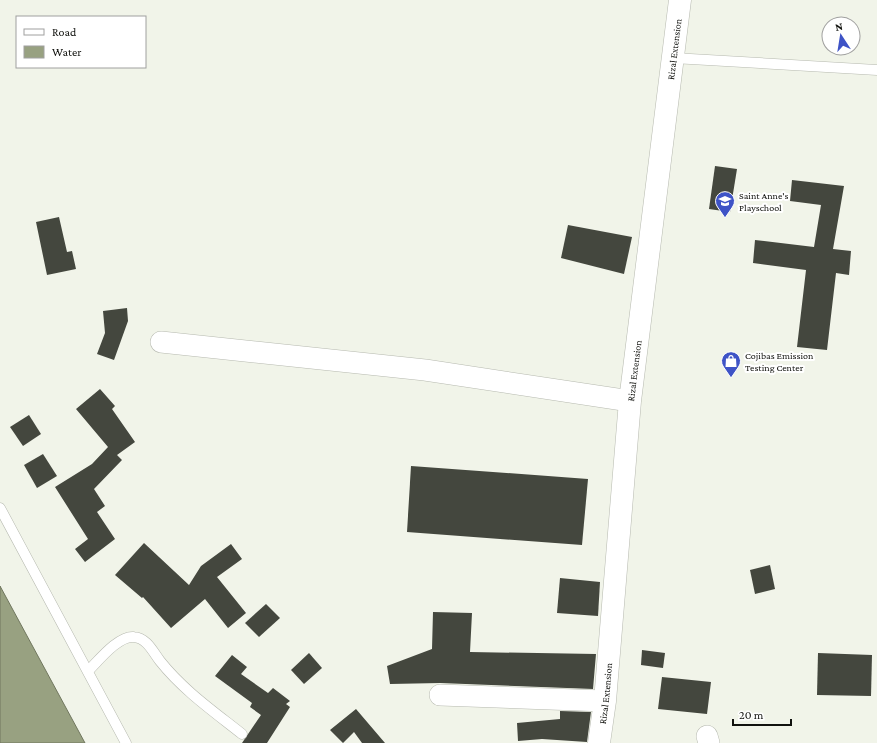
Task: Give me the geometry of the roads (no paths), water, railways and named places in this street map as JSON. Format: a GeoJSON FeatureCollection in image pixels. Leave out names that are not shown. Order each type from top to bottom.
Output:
{"type":"FeatureCollection","features":[{"type":"Feature","properties":{"kind":"street","name":"Rizal Extension"},"geometry":{"type":"LineString","coordinates":[[599,743],[630,401],[680,0]]}},
{"type":"Feature","properties":{"kind":"street"},"geometry":{"type":"LineString","coordinates":[[161,342],[425,370],[630,401]]}},
{"type":"Feature","properties":{"kind":"street"},"geometry":{"type":"LineString","coordinates":[[440,695],[604,701]]}},
{"type":"Feature","properties":{"kind":"lane"},"geometry":{"type":"LineString","coordinates":[[673,58],[877,70]]}},
{"type":"Feature","properties":{"kind":"lane"},"geometry":{"type":"LineString","coordinates":[[0,508],[126,743]]}},
{"type":"Feature","properties":{"kind":"lane"},"geometry":{"type":"LineString","coordinates":[[88,670],[115,645],[125,638],[133,637],[141,639],[149,646],[183,687],[242,734]]}},
{"type":"Feature","properties":{"kind":"water"},"geometry":{"type":"Polygon","coordinates":[[[0,586],[85,743],[0,743],[0,586]]]}},
{"type":"Feature","properties":{"kind":"place","name":"Saint Anne's Playschool"},"geometry":{"type":"Point","coordinates":[725,218]}},
{"type":"Feature","properties":{"kind":"place","name":"Cojibas Emission Testing Center"},"geometry":{"type":"Point","coordinates":[731,378]}}]}
